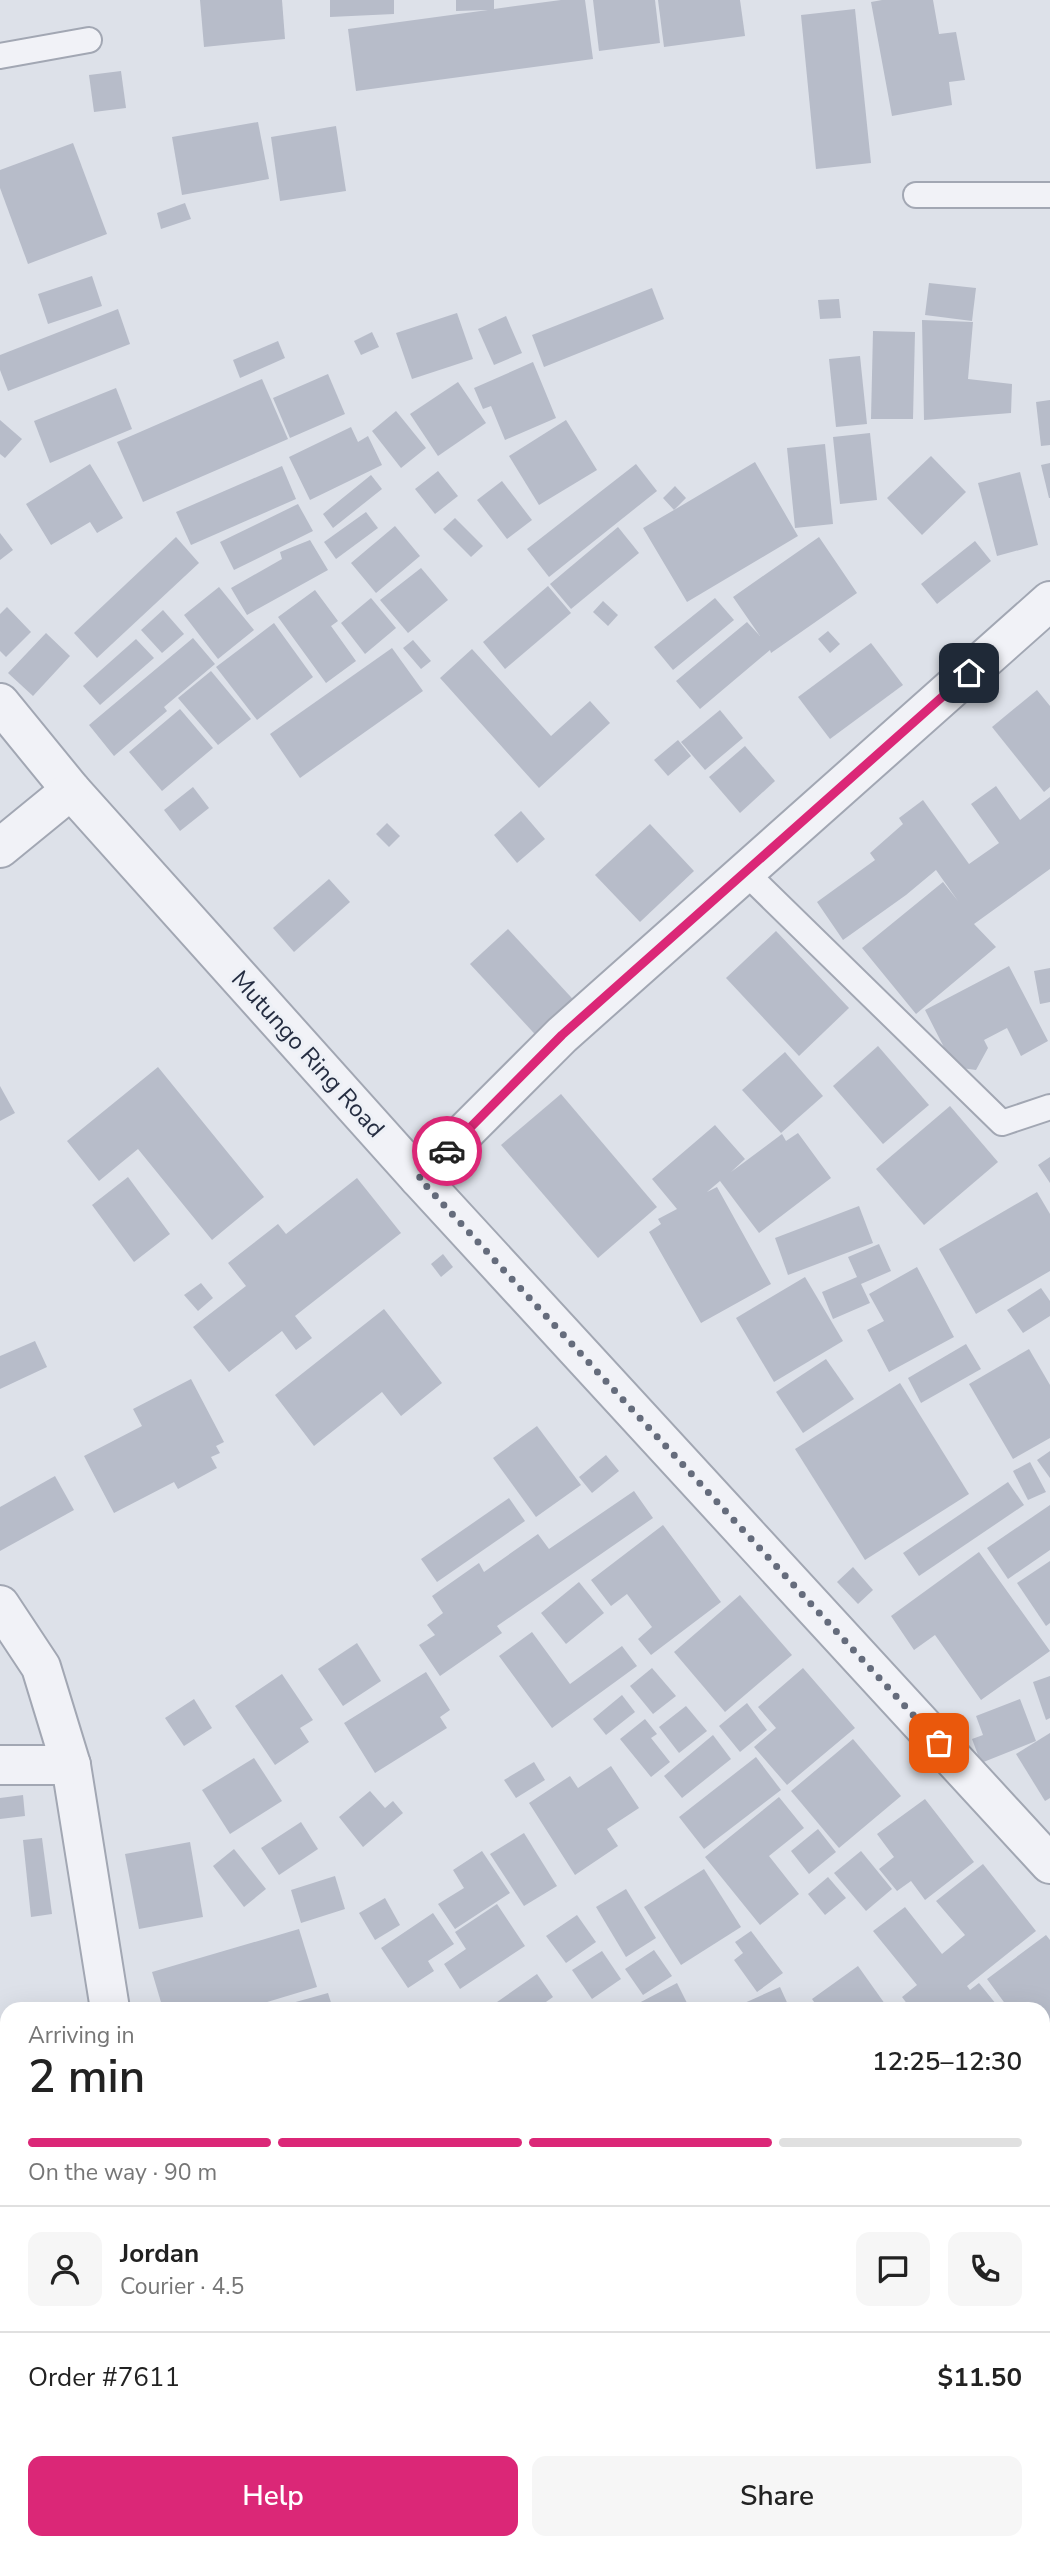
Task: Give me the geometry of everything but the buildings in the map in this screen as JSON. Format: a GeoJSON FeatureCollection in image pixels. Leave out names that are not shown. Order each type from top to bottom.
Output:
{"type":"FeatureCollection","features":[{"type":"Feature","properties":{"kind":"street"},"geometry":{"type":"LineString","coordinates":[[419,1178],[562,1035],[1050,601]]}},
{"type":"Feature","properties":{"kind":"street","name":"Mutungo Ring Road"},"geometry":{"type":"LineString","coordinates":[[0,703],[71,790],[419,1178],[1050,1864]]}},
{"type":"Feature","properties":{"kind":"street"},"geometry":{"type":"LineString","coordinates":[[0,848],[71,790]]}},
{"type":"Feature","properties":{"kind":"street"},"geometry":{"type":"LineString","coordinates":[[0,1605],[41,1667],[71,1765],[109,2002]]}},
{"type":"Feature","properties":{"kind":"street"},"geometry":{"type":"LineString","coordinates":[[0,1765],[71,1765]]}},
{"type":"Feature","properties":{"kind":"lane"},"geometry":{"type":"LineString","coordinates":[[0,56],[89,40]]}},
{"type":"Feature","properties":{"kind":"lane"},"geometry":{"type":"LineString","coordinates":[[916,195],[1050,195]]}},
{"type":"Feature","properties":{"kind":"lane"},"geometry":{"type":"LineString","coordinates":[[745,872],[1002,1123],[1050,1107]]}},
{"type":"Feature","properties":{"kind":"way so far"},"geometry":{"type":"LineString","coordinates":[[447,1151],[419,1178],[939,1743]]}},
{"type":"Feature","properties":{"kind":"route"},"geometry":{"type":"LineString","coordinates":[[447,1151],[562,1035],[969,673]]}}]}
